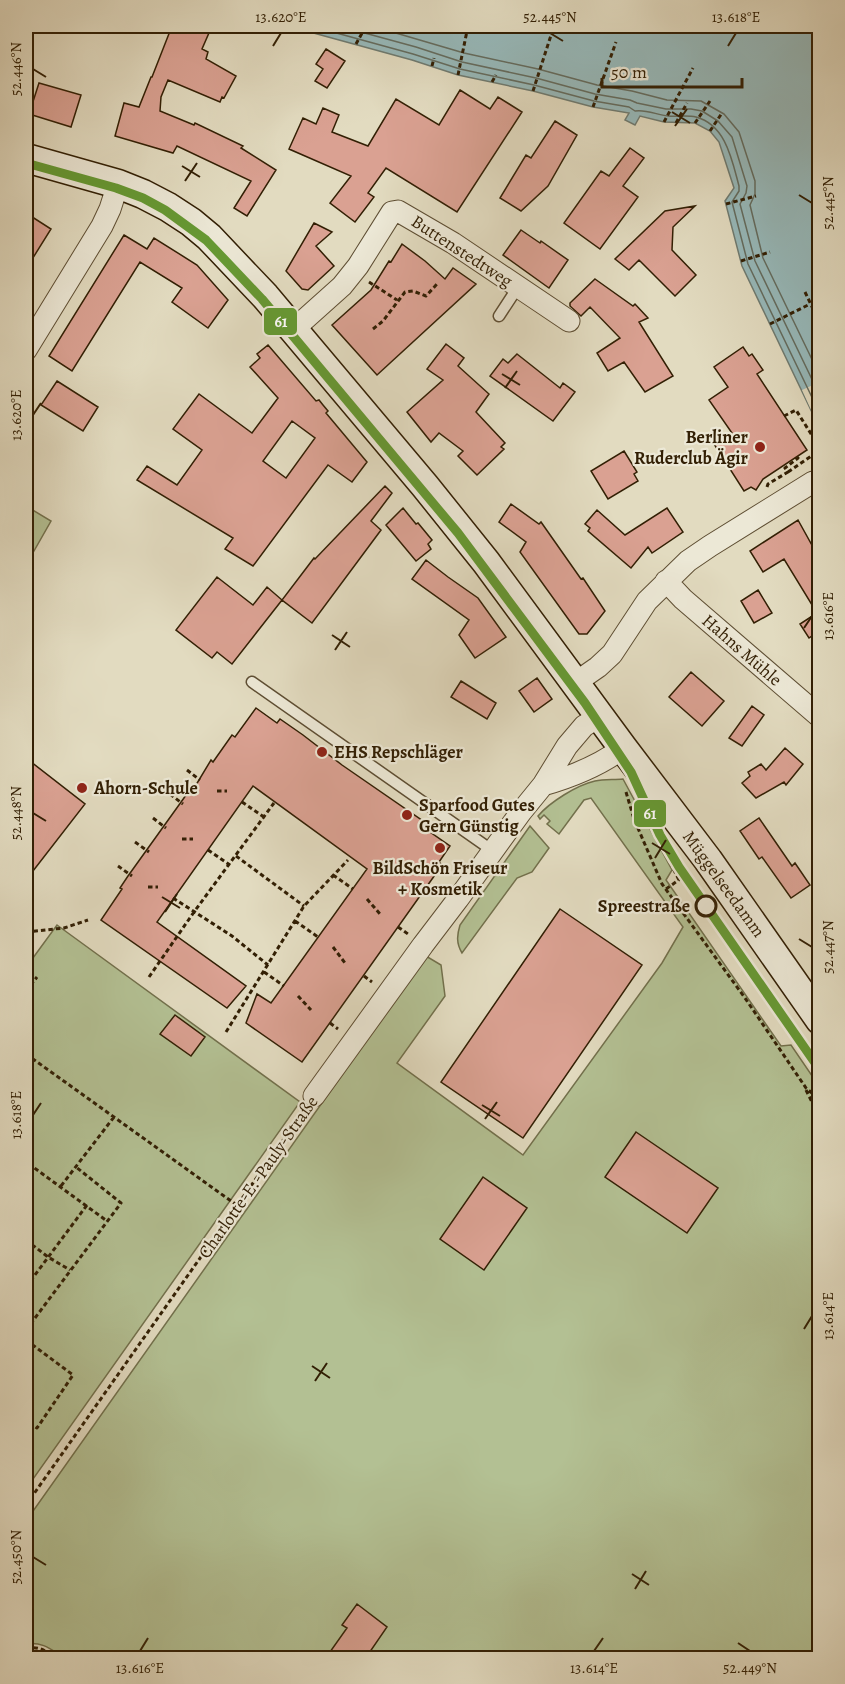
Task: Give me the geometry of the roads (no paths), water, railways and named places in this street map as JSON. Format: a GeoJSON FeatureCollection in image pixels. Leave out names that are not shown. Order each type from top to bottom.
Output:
{"type":"FeatureCollection","features":[{"type":"Feature","properties":{"kind":"main road","name":"Müggelseedamm"},"geometry":{"type":"LineString","coordinates":[[26,158],[118,184],[151,197],[191,222],[209,237],[265,296],[457,524],[508,590],[622,748],[708,860],[819,1020]]}},
{"type":"Feature","properties":{"kind":"street"},"geometry":{"type":"LineString","coordinates":[[26,350],[102,226],[118,184]]}},
{"type":"Feature","properties":{"kind":"street","name":"Buttenstedtweg"},"geometry":{"type":"LineString","coordinates":[[294,330],[342,286],[354,272],[392,212],[398,211],[453,243],[569,321]]}},
{"type":"Feature","properties":{"kind":"street"},"geometry":{"type":"LineString","coordinates":[[575,682],[598,667],[612,654],[647,601],[688,561],[813,482]]}},
{"type":"Feature","properties":{"kind":"street","name":"Hahns Mühle"},"geometry":{"type":"LineString","coordinates":[[666,581],[690,605],[819,717]]}},
{"type":"Feature","properties":{"kind":"street","name":"Charlotte-E.-Pauly-Straße"},"geometry":{"type":"LineString","coordinates":[[314,1096],[416,954],[543,785],[567,746],[584,726],[600,716]]}},
{"type":"Feature","properties":{"kind":"street"},"geometry":{"type":"LineString","coordinates":[[543,785],[605,761],[622,748]]}},
{"type":"Feature","properties":{"kind":"lane"},"geometry":{"type":"LineString","coordinates":[[499,316],[518,286]]}},
{"type":"Feature","properties":{"kind":"lane"},"geometry":{"type":"LineString","coordinates":[[252,682],[493,851]]}},
{"type":"Feature","properties":{"kind":"water"},"geometry":{"type":"Polygon","coordinates":[[[288,26],[819,26],[819,427],[742,266],[725,201],[734,188],[719,142],[710,131],[695,123],[664,122],[640,116],[635,125],[625,120],[629,113],[593,107],[458,75],[288,26]]]}},
{"type":"Feature","properties":{"kind":"place","name":"Berliner Ruderclub Ägir"},"geometry":{"type":"Point","coordinates":[760,447]}},
{"type":"Feature","properties":{"kind":"place","name":"EHS Repschläger"},"geometry":{"type":"Point","coordinates":[322,752]}},
{"type":"Feature","properties":{"kind":"place","name":"Ahorn-Schule"},"geometry":{"type":"Point","coordinates":[82,788]}},
{"type":"Feature","properties":{"kind":"place","name":"Sparfood Gutes Gern Günstig"},"geometry":{"type":"Point","coordinates":[407,815]}},
{"type":"Feature","properties":{"kind":"place","name":"BildSchön Friseur + Kosmetik"},"geometry":{"type":"Point","coordinates":[440,848]}},
{"type":"Feature","properties":{"kind":"place","name":"Spreestraße"},"geometry":{"type":"Point","coordinates":[706,906]}}]}
